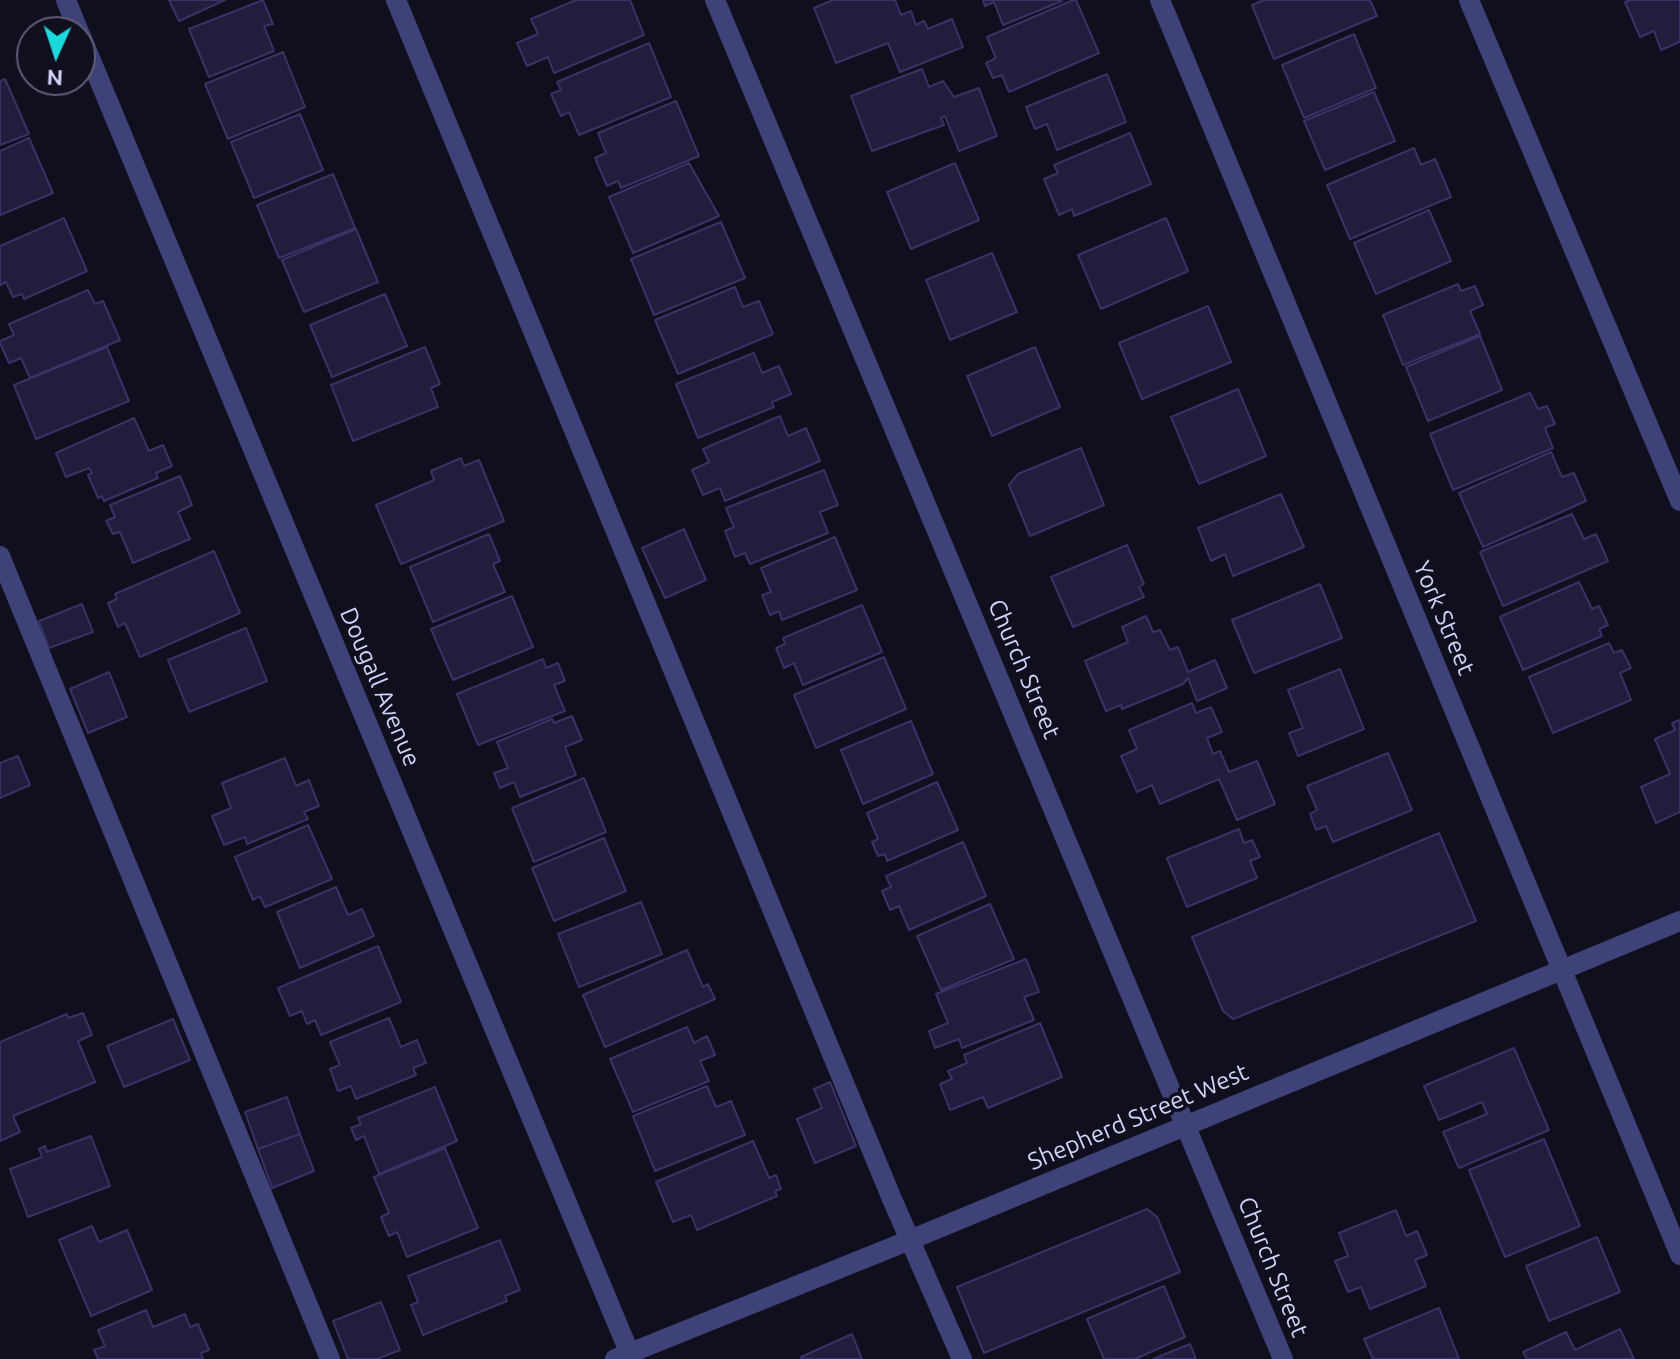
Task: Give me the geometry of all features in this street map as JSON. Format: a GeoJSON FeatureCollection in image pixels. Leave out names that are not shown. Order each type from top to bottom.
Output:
{"type":"FeatureCollection","features":[{"type":"Feature","properties":{"kind":"street"},"geometry":{"type":"LineString","coordinates":[[396,0],[962,1359]]}},
{"type":"Feature","properties":{"kind":"street","name":"Church Street"},"geometry":{"type":"LineString","coordinates":[[715,0],[1283,1359]]}},
{"type":"Feature","properties":{"kind":"street","name":"York Street"},"geometry":{"type":"LineString","coordinates":[[1160,0],[1680,1255]]}},
{"type":"Feature","properties":{"kind":"street"},"geometry":{"type":"LineString","coordinates":[[1469,0],[1680,501]]}},
{"type":"Feature","properties":{"kind":"street","name":"Dougall Avenue"},"geometry":{"type":"LineString","coordinates":[[96,72],[626,1357]]}},
{"type":"Feature","properties":{"kind":"street"},"geometry":{"type":"LineString","coordinates":[[0,556],[330,1359]]}},
{"type":"Feature","properties":{"kind":"street","name":"Shepherd Street West"},"geometry":{"type":"LineString","coordinates":[[626,1357],[1680,921]]}},
{"type":"Feature","properties":{"kind":"building"},"geometry":{"type":"Polygon","coordinates":[[[169,0],[225,0],[179,21],[169,0]]]}},
{"type":"Feature","properties":{"kind":"building"},"geometry":{"type":"Polygon","coordinates":[[[263,0],[273,24],[264,26],[274,51],[209,77],[189,29],[263,0]]]}},
{"type":"Feature","properties":{"kind":"building"},"geometry":{"type":"Polygon","coordinates":[[[576,0],[630,0],[644,35],[554,73],[548,57],[527,66],[517,43],[538,34],[531,19],[576,0]]]}},
{"type":"Feature","properties":{"kind":"building"},"geometry":{"type":"Polygon","coordinates":[[[833,0],[895,0],[901,15],[911,11],[916,25],[924,21],[928,29],[952,19],[963,47],[900,72],[888,43],[836,63],[814,8],[833,0]]]}},
{"type":"Feature","properties":{"kind":"building"},"geometry":{"type":"Polygon","coordinates":[[[983,0],[1062,1],[1003,25],[994,2],[985,6],[983,0]]]}},
{"type":"Feature","properties":{"kind":"building"},"geometry":{"type":"Polygon","coordinates":[[[1076,0],[1099,53],[1009,92],[1002,75],[993,78],[986,63],[996,58],[987,37],[1076,0]]]}},
{"type":"Feature","properties":{"kind":"building"},"geometry":{"type":"Polygon","coordinates":[[[1264,0],[1370,0],[1377,16],[1274,59],[1252,5],[1264,0]]]}},
{"type":"Feature","properties":{"kind":"building"},"geometry":{"type":"Polygon","coordinates":[[[1680,0],[1680,42],[1661,50],[1654,31],[1640,37],[1625,2],[1680,0]]]}},
{"type":"Feature","properties":{"kind":"building"},"geometry":{"type":"Polygon","coordinates":[[[1354,34],[1376,88],[1304,118],[1282,65],[1354,34]]]}},
{"type":"Feature","properties":{"kind":"building"},"geometry":{"type":"Polygon","coordinates":[[[649,43],[671,97],[579,135],[569,112],[561,116],[551,94],[561,90],[557,82],[649,43]]]}},
{"type":"Feature","properties":{"kind":"building"},"geometry":{"type":"Polygon","coordinates":[[[283,52],[305,107],[228,139],[205,84],[283,52]]]}},
{"type":"Feature","properties":{"kind":"building"},"geometry":{"type":"Polygon","coordinates":[[[922,69],[929,87],[943,81],[954,97],[979,88],[997,136],[959,151],[945,116],[941,118],[944,125],[872,151],[851,96],[922,69]]]}},
{"type":"Feature","properties":{"kind":"building"},"geometry":{"type":"Polygon","coordinates":[[[1107,74],[1126,122],[1057,150],[1047,124],[1035,129],[1026,107],[1107,74]]]}},
{"type":"Feature","properties":{"kind":"building"},"geometry":{"type":"Polygon","coordinates":[[[5,79],[29,134],[0,145],[0,81],[5,79]]]}},
{"type":"Feature","properties":{"kind":"building"},"geometry":{"type":"Polygon","coordinates":[[[1374,92],[1395,141],[1325,170],[1304,121],[1374,92]]]}},
{"type":"Feature","properties":{"kind":"building"},"geometry":{"type":"Polygon","coordinates":[[[676,101],[699,156],[621,188],[618,181],[607,186],[595,158],[606,153],[598,133],[676,101]]]}},
{"type":"Feature","properties":{"kind":"building"},"geometry":{"type":"Polygon","coordinates":[[[300,114],[323,170],[254,198],[231,142],[300,114]]]}},
{"type":"Feature","properties":{"kind":"building"},"geometry":{"type":"Polygon","coordinates":[[[1130,133],[1151,184],[1074,216],[1072,209],[1059,215],[1044,179],[1058,173],[1054,165],[1130,133]]]}},
{"type":"Feature","properties":{"kind":"building"},"geometry":{"type":"Polygon","coordinates":[[[29,138],[53,193],[0,215],[0,151],[29,138]]]}},
{"type":"Feature","properties":{"kind":"building"},"geometry":{"type":"Polygon","coordinates":[[[1414,148],[1421,165],[1435,159],[1451,197],[1350,239],[1327,185],[1414,148]]]}},
{"type":"Feature","properties":{"kind":"building"},"geometry":{"type":"Polygon","coordinates":[[[689,163],[719,216],[633,253],[609,197],[689,163]]]}},
{"type":"Feature","properties":{"kind":"building"},"geometry":{"type":"Polygon","coordinates":[[[955,163],[979,220],[911,249],[887,192],[955,163]]]}},
{"type":"Feature","properties":{"kind":"building"},"geometry":{"type":"Polygon","coordinates":[[[333,174],[355,228],[279,258],[257,205],[333,174]]]}},
{"type":"Feature","properties":{"kind":"building"},"geometry":{"type":"Polygon","coordinates":[[[1429,210],[1451,261],[1376,294],[1354,243],[1429,210]]]}},
{"type":"Feature","properties":{"kind":"building"},"geometry":{"type":"Polygon","coordinates":[[[64,218],[87,271],[24,299],[22,294],[13,297],[6,282],[0,285],[0,246],[64,218]]]}},
{"type":"Feature","properties":{"kind":"building"},"geometry":{"type":"Polygon","coordinates":[[[1166,218],[1188,271],[1101,309],[1078,255],[1166,218]]]}},
{"type":"Feature","properties":{"kind":"building"},"geometry":{"type":"Polygon","coordinates":[[[721,222],[745,278],[654,315],[631,259],[721,222]]]}},
{"type":"Feature","properties":{"kind":"building"},"geometry":{"type":"Polygon","coordinates":[[[356,229],[378,282],[304,312],[282,260],[356,229]]]}},
{"type":"Feature","properties":{"kind":"building"},"geometry":{"type":"Polygon","coordinates":[[[992,253],[1017,312],[950,340],[926,280],[992,253]]]}},
{"type":"Feature","properties":{"kind":"building"},"geometry":{"type":"Polygon","coordinates":[[[1458,284],[1461,291],[1475,286],[1483,305],[1470,311],[1480,334],[1403,365],[1383,315],[1458,284]]]}},
{"type":"Feature","properties":{"kind":"building"},"geometry":{"type":"Polygon","coordinates":[[[735,287],[743,307],[759,301],[773,334],[678,374],[655,320],[735,287]]]}},
{"type":"Feature","properties":{"kind":"building"},"geometry":{"type":"Polygon","coordinates":[[[88,290],[95,304],[103,301],[120,340],[30,378],[21,358],[9,363],[0,341],[14,335],[9,324],[88,290]]]}},
{"type":"Feature","properties":{"kind":"building"},"geometry":{"type":"Polygon","coordinates":[[[385,294],[407,346],[332,377],[310,325],[385,294]]]}},
{"type":"Feature","properties":{"kind":"building"},"geometry":{"type":"Polygon","coordinates":[[[1208,306],[1231,362],[1142,399],[1119,343],[1208,306]]]}},
{"type":"Feature","properties":{"kind":"building"},"geometry":{"type":"Polygon","coordinates":[[[1480,336],[1502,390],[1428,421],[1406,367],[1480,336]]]}},
{"type":"Feature","properties":{"kind":"building"},"geometry":{"type":"Polygon","coordinates":[[[107,347],[129,401],[36,439],[14,385],[107,347]]]}},
{"type":"Feature","properties":{"kind":"building"},"geometry":{"type":"Polygon","coordinates":[[[425,347],[440,384],[431,388],[438,407],[353,441],[331,385],[425,347]]]}},
{"type":"Feature","properties":{"kind":"building"},"geometry":{"type":"Polygon","coordinates":[[[1035,347],[1060,407],[992,436],[967,376],[1035,347]]]}},
{"type":"Feature","properties":{"kind":"building"},"geometry":{"type":"Polygon","coordinates":[[[754,353],[762,373],[779,366],[791,394],[772,402],[774,407],[698,438],[676,384],[754,353]]]}},
{"type":"Feature","properties":{"kind":"building"},"geometry":{"type":"Polygon","coordinates":[[[1238,389],[1266,456],[1199,484],[1171,417],[1238,389]]]}},
{"type":"Feature","properties":{"kind":"building"},"geometry":{"type":"Polygon","coordinates":[[[1530,393],[1538,409],[1547,406],[1555,424],[1545,428],[1553,448],[1453,490],[1430,434],[1530,393]]]}},
{"type":"Feature","properties":{"kind":"building"},"geometry":{"type":"Polygon","coordinates":[[[780,416],[788,436],[806,428],[820,461],[725,501],[720,488],[703,495],[692,470],[709,462],[703,449],[780,416]]]}},
{"type":"Feature","properties":{"kind":"building"},"geometry":{"type":"Polygon","coordinates":[[[134,418],[149,451],[163,445],[172,466],[156,473],[158,478],[104,501],[102,496],[98,498],[88,475],[92,473],[89,468],[66,477],[56,453],[134,418]]]}},
{"type":"Feature","properties":{"kind":"building"},"geometry":{"type":"Polygon","coordinates":[[[1081,448],[1104,505],[1030,536],[1009,485],[1018,474],[1081,448]]]}},
{"type":"Feature","properties":{"kind":"building"},"geometry":{"type":"Polygon","coordinates":[[[1551,452],[1562,477],[1574,473],[1586,501],[1483,547],[1459,493],[1551,452]]]}},
{"type":"Feature","properties":{"kind":"building"},"geometry":{"type":"Polygon","coordinates":[[[461,458],[464,466],[479,460],[504,521],[401,564],[376,505],[434,480],[431,471],[461,458]]]}},
{"type":"Feature","properties":{"kind":"building"},"geometry":{"type":"Polygon","coordinates":[[[824,470],[838,505],[820,512],[828,533],[750,564],[745,553],[735,557],[725,531],[734,527],[726,508],[824,470]]]}},
{"type":"Feature","properties":{"kind":"building"},"geometry":{"type":"Polygon","coordinates":[[[180,476],[192,505],[178,512],[190,539],[133,563],[120,532],[113,534],[106,521],[115,517],[110,505],[180,476]]]}},
{"type":"Feature","properties":{"kind":"building"},"geometry":{"type":"Polygon","coordinates":[[[1281,494],[1304,547],[1233,576],[1225,554],[1211,561],[1198,528],[1281,494]]]}},
{"type":"Feature","properties":{"kind":"building"},"geometry":{"type":"Polygon","coordinates":[[[1572,514],[1584,539],[1596,534],[1608,561],[1503,606],[1480,552],[1572,514]]]}},
{"type":"Feature","properties":{"kind":"building"},"geometry":{"type":"Polygon","coordinates":[[[684,529],[706,580],[665,598],[642,548],[684,529]]]}},
{"type":"Feature","properties":{"kind":"building"},"geometry":{"type":"Polygon","coordinates":[[[489,534],[500,561],[493,564],[505,592],[433,622],[410,567],[489,534]]]}},
{"type":"Feature","properties":{"kind":"building"},"geometry":{"type":"Polygon","coordinates":[[[835,537],[857,590],[782,620],[779,611],[770,615],[762,595],[771,592],[761,568],[835,537]]]}},
{"type":"Feature","properties":{"kind":"building"},"geometry":{"type":"Polygon","coordinates":[[[1127,545],[1144,584],[1139,587],[1144,597],[1073,627],[1051,577],[1127,545]]]}},
{"type":"Feature","properties":{"kind":"building"},"geometry":{"type":"Polygon","coordinates":[[[214,551],[240,613],[140,657],[125,623],[118,627],[108,603],[117,599],[115,594],[214,551]]]}},
{"type":"Feature","properties":{"kind":"building"},"geometry":{"type":"Polygon","coordinates":[[[1579,582],[1592,609],[1599,606],[1608,625],[1599,629],[1602,636],[1523,670],[1500,617],[1579,582]]]}},
{"type":"Feature","properties":{"kind":"building"},"geometry":{"type":"Polygon","coordinates":[[[1320,584],[1342,638],[1254,673],[1232,620],[1320,584]]]}},
{"type":"Feature","properties":{"kind":"building"},"geometry":{"type":"Polygon","coordinates":[[[512,596],[533,647],[453,680],[431,629],[512,596]]]}},
{"type":"Feature","properties":{"kind":"building"},"geometry":{"type":"Polygon","coordinates":[[[82,604],[93,632],[49,648],[39,621],[82,604]]]}},
{"type":"Feature","properties":{"kind":"building"},"geometry":{"type":"Polygon","coordinates":[[[862,605],[882,652],[803,685],[794,663],[784,668],[776,648],[785,644],[783,638],[862,605]]]}},
{"type":"Feature","properties":{"kind":"building"},"geometry":{"type":"Polygon","coordinates":[[[1146,616],[1153,632],[1160,630],[1170,650],[1178,647],[1188,672],[1215,660],[1227,688],[1197,701],[1188,678],[1183,684],[1122,709],[1121,705],[1106,711],[1085,661],[1128,642],[1122,627],[1146,616]]]}},
{"type":"Feature","properties":{"kind":"building"},"geometry":{"type":"Polygon","coordinates":[[[246,628],[267,681],[189,712],[168,660],[246,628]]]}},
{"type":"Feature","properties":{"kind":"building"},"geometry":{"type":"Polygon","coordinates":[[[1609,643],[1614,653],[1622,650],[1631,668],[1620,673],[1631,700],[1553,733],[1529,677],[1609,643]]]}},
{"type":"Feature","properties":{"kind":"building"},"geometry":{"type":"Polygon","coordinates":[[[884,657],[906,709],[816,748],[794,695],[884,657]]]}},
{"type":"Feature","properties":{"kind":"building"},"geometry":{"type":"Polygon","coordinates":[[[543,659],[546,668],[558,663],[565,681],[554,685],[565,711],[478,745],[457,694],[543,659]]]}},
{"type":"Feature","properties":{"kind":"building"},"geometry":{"type":"Polygon","coordinates":[[[1340,669],[1364,729],[1298,756],[1289,733],[1303,728],[1288,690],[1340,669]]]}},
{"type":"Feature","properties":{"kind":"building"},"geometry":{"type":"Polygon","coordinates":[[[109,672],[127,717],[88,733],[70,689],[109,672]]]}},
{"type":"Feature","properties":{"kind":"building"},"geometry":{"type":"Polygon","coordinates":[[[1192,703],[1196,713],[1211,707],[1222,732],[1207,738],[1213,754],[1220,751],[1229,772],[1257,761],[1275,804],[1237,820],[1219,779],[1160,804],[1152,785],[1137,792],[1121,756],[1137,749],[1129,730],[1192,703]]]}},
{"type":"Feature","properties":{"kind":"building"},"geometry":{"type":"Polygon","coordinates":[[[572,716],[582,740],[565,747],[576,775],[520,797],[514,782],[500,788],[494,773],[508,768],[497,742],[552,719],[554,723],[572,716]]]}},
{"type":"Feature","properties":{"kind":"building"},"geometry":{"type":"Polygon","coordinates":[[[1680,720],[1680,812],[1656,823],[1641,787],[1670,774],[1655,739],[1675,730],[1672,723],[1680,720]]]}},
{"type":"Feature","properties":{"kind":"building"},"geometry":{"type":"Polygon","coordinates":[[[911,721],[933,774],[863,804],[841,750],[911,721]]]}},
{"type":"Feature","properties":{"kind":"building"},"geometry":{"type":"Polygon","coordinates":[[[1388,753],[1412,810],[1333,842],[1326,826],[1316,830],[1310,814],[1317,810],[1307,786],[1388,753]]]}},
{"type":"Feature","properties":{"kind":"building"},"geometry":{"type":"Polygon","coordinates":[[[18,756],[30,785],[0,798],[0,763],[18,756]]]}},
{"type":"Feature","properties":{"kind":"building"},"geometry":{"type":"Polygon","coordinates":[[[285,758],[296,786],[309,780],[319,806],[304,812],[308,819],[247,844],[245,837],[224,845],[212,816],[231,808],[222,783],[285,758]]]}},
{"type":"Feature","properties":{"kind":"building"},"geometry":{"type":"Polygon","coordinates":[[[584,778],[606,832],[534,862],[512,808],[584,778]]]}},
{"type":"Feature","properties":{"kind":"building"},"geometry":{"type":"Polygon","coordinates":[[[937,782],[958,830],[887,861],[885,854],[878,856],[872,842],[878,839],[867,813],[937,782]]]}},
{"type":"Feature","properties":{"kind":"building"},"geometry":{"type":"Polygon","coordinates":[[[308,825],[332,879],[265,907],[260,896],[253,900],[235,857],[308,825]]]}},
{"type":"Feature","properties":{"kind":"building"},"geometry":{"type":"Polygon","coordinates":[[[1239,829],[1244,843],[1252,840],[1260,857],[1250,861],[1257,878],[1187,907],[1167,858],[1239,829]]]}},
{"type":"Feature","properties":{"kind":"building"},"geometry":{"type":"Polygon","coordinates":[[[1439,833],[1476,921],[1233,1019],[1223,1011],[1192,937],[1439,833]]]}},
{"type":"Feature","properties":{"kind":"building"},"geometry":{"type":"Polygon","coordinates":[[[604,838],[626,891],[554,921],[532,868],[604,838]]]}},
{"type":"Feature","properties":{"kind":"building"},"geometry":{"type":"Polygon","coordinates":[[[963,842],[986,896],[909,930],[899,906],[890,910],[882,891],[891,887],[886,876],[963,842]]]}},
{"type":"Feature","properties":{"kind":"building"},"geometry":{"type":"Polygon","coordinates":[[[336,887],[348,915],[362,909],[374,936],[300,968],[277,912],[336,887]]]}},
{"type":"Feature","properties":{"kind":"building"},"geometry":{"type":"Polygon","coordinates":[[[641,902],[662,954],[579,987],[558,934],[641,902]]]}},
{"type":"Feature","properties":{"kind":"building"},"geometry":{"type":"Polygon","coordinates":[[[990,904],[1014,959],[941,990],[917,936],[990,904]]]}},
{"type":"Feature","properties":{"kind":"building"},"geometry":{"type":"Polygon","coordinates":[[[378,946],[401,1002],[321,1035],[315,1020],[307,1024],[302,1011],[290,1016],[278,988],[378,946]]]}},
{"type":"Feature","properties":{"kind":"building"},"geometry":{"type":"Polygon","coordinates":[[[687,950],[703,987],[708,984],[715,999],[605,1047],[583,995],[687,950]]]}},
{"type":"Feature","properties":{"kind":"building"},"geometry":{"type":"Polygon","coordinates":[[[1026,959],[1039,992],[1024,997],[1034,1020],[962,1048],[959,1039],[935,1048],[929,1031],[948,1023],[936,994],[1026,959]]]}},
{"type":"Feature","properties":{"kind":"building"},"geometry":{"type":"Polygon","coordinates":[[[83,1013],[92,1035],[78,1041],[95,1082],[13,1116],[20,1132],[0,1141],[0,1042],[67,1014],[68,1018],[83,1013]]]}},
{"type":"Feature","properties":{"kind":"building"},"geometry":{"type":"Polygon","coordinates":[[[389,1018],[401,1047],[417,1040],[426,1063],[413,1068],[416,1075],[356,1099],[351,1086],[338,1091],[330,1069],[340,1065],[330,1042],[389,1018]]]}},
{"type":"Feature","properties":{"kind":"building"},"geometry":{"type":"Polygon","coordinates":[[[173,1019],[190,1060],[124,1087],[107,1046],[173,1019]]]}},
{"type":"Feature","properties":{"kind":"building"},"geometry":{"type":"Polygon","coordinates":[[[1040,1023],[1062,1077],[988,1108],[983,1097],[950,1110],[940,1084],[952,1079],[948,1071],[967,1063],[964,1055],[1040,1023]]]}},
{"type":"Feature","properties":{"kind":"building"},"geometry":{"type":"Polygon","coordinates":[[[687,1027],[694,1043],[707,1036],[715,1055],[700,1061],[709,1081],[633,1112],[610,1059],[687,1027]]]}},
{"type":"Feature","properties":{"kind":"building"},"geometry":{"type":"Polygon","coordinates":[[[1514,1048],[1549,1130],[1459,1168],[1443,1132],[1487,1114],[1482,1102],[1439,1120],[1424,1086],[1514,1048]]]}},
{"type":"Feature","properties":{"kind":"building"},"geometry":{"type":"Polygon","coordinates":[[[830,1082],[856,1146],[815,1163],[797,1119],[822,1108],[814,1089],[830,1082]]]}},
{"type":"Feature","properties":{"kind":"building"},"geometry":{"type":"Polygon","coordinates":[[[707,1086],[716,1107],[731,1101],[745,1135],[655,1171],[633,1116],[707,1086]]]}},
{"type":"Feature","properties":{"kind":"building"},"geometry":{"type":"Polygon","coordinates":[[[435,1087],[457,1141],[379,1174],[364,1136],[356,1140],[351,1128],[361,1124],[358,1118],[435,1087]]]}},
{"type":"Feature","properties":{"kind":"building"},"geometry":{"type":"Polygon","coordinates":[[[287,1097],[300,1134],[258,1149],[245,1112],[287,1097]]]}},
{"type":"Feature","properties":{"kind":"building"},"geometry":{"type":"Polygon","coordinates":[[[300,1134],[314,1171],[272,1188],[258,1149],[300,1134]]]}},
{"type":"Feature","properties":{"kind":"building"},"geometry":{"type":"Polygon","coordinates":[[[91,1136],[110,1186],[28,1217],[10,1169],[42,1157],[39,1149],[45,1146],[47,1152],[91,1136]]]}},
{"type":"Feature","properties":{"kind":"building"},"geometry":{"type":"Polygon","coordinates":[[[1544,1139],[1580,1226],[1505,1257],[1469,1170],[1544,1139]]]}},
{"type":"Feature","properties":{"kind":"building"},"geometry":{"type":"Polygon","coordinates":[[[753,1141],[769,1178],[776,1175],[781,1189],[775,1191],[777,1196],[697,1230],[691,1215],[673,1222],[656,1182],[753,1141]]]}},
{"type":"Feature","properties":{"kind":"building"},"geometry":{"type":"Polygon","coordinates":[[[445,1148],[478,1228],[407,1257],[397,1232],[389,1236],[381,1217],[389,1213],[374,1177],[445,1148]]]}},
{"type":"Feature","properties":{"kind":"building"},"geometry":{"type":"Polygon","coordinates":[[[1147,1209],[1157,1217],[1180,1272],[984,1353],[957,1287],[1147,1209]]]}},
{"type":"Feature","properties":{"kind":"building"},"geometry":{"type":"Polygon","coordinates":[[[1396,1210],[1406,1236],[1417,1231],[1427,1255],[1415,1260],[1426,1286],[1370,1309],[1361,1287],[1348,1292],[1335,1261],[1348,1256],[1339,1233],[1396,1210]]]}},
{"type":"Feature","properties":{"kind":"building"},"geometry":{"type":"Polygon","coordinates":[[[92,1226],[99,1242],[127,1230],[152,1290],[91,1316],[59,1240],[92,1226]]]}},
{"type":"Feature","properties":{"kind":"building"},"geometry":{"type":"Polygon","coordinates":[[[1597,1237],[1620,1292],[1549,1321],[1526,1266],[1597,1237]]]}},
{"type":"Feature","properties":{"kind":"building"},"geometry":{"type":"Polygon","coordinates":[[[500,1240],[520,1290],[505,1296],[507,1301],[423,1335],[411,1305],[418,1302],[408,1276],[500,1240]]]}},
{"type":"Feature","properties":{"kind":"building"},"geometry":{"type":"Polygon","coordinates":[[[1164,1286],[1185,1337],[1135,1359],[1104,1359],[1087,1319],[1164,1286]]]}},
{"type":"Feature","properties":{"kind":"building"},"geometry":{"type":"Polygon","coordinates":[[[381,1302],[400,1350],[377,1359],[348,1359],[333,1321],[381,1302]]]}},
{"type":"Feature","properties":{"kind":"building"},"geometry":{"type":"Polygon","coordinates":[[[1439,1308],[1459,1359],[1373,1359],[1364,1339],[1439,1308]]]}},
{"type":"Feature","properties":{"kind":"building"},"geometry":{"type":"Polygon","coordinates":[[[146,1310],[153,1327],[185,1314],[190,1327],[198,1324],[209,1350],[201,1353],[203,1359],[98,1359],[94,1350],[105,1346],[98,1330],[146,1310]]]}},
{"type":"Feature","properties":{"kind":"building"},"geometry":{"type":"Polygon","coordinates":[[[1620,1329],[1634,1359],[1527,1359],[1523,1352],[1566,1332],[1575,1350],[1620,1329]]]}},
{"type":"Feature","properties":{"kind":"building"},"geometry":{"type":"Polygon","coordinates":[[[852,1334],[862,1359],[801,1357],[852,1334]]]}},
{"type":"Feature","properties":{"kind":"building"},"geometry":{"type":"Polygon","coordinates":[[[1190,1344],[1196,1359],[1153,1359],[1190,1344]]]}}]}
